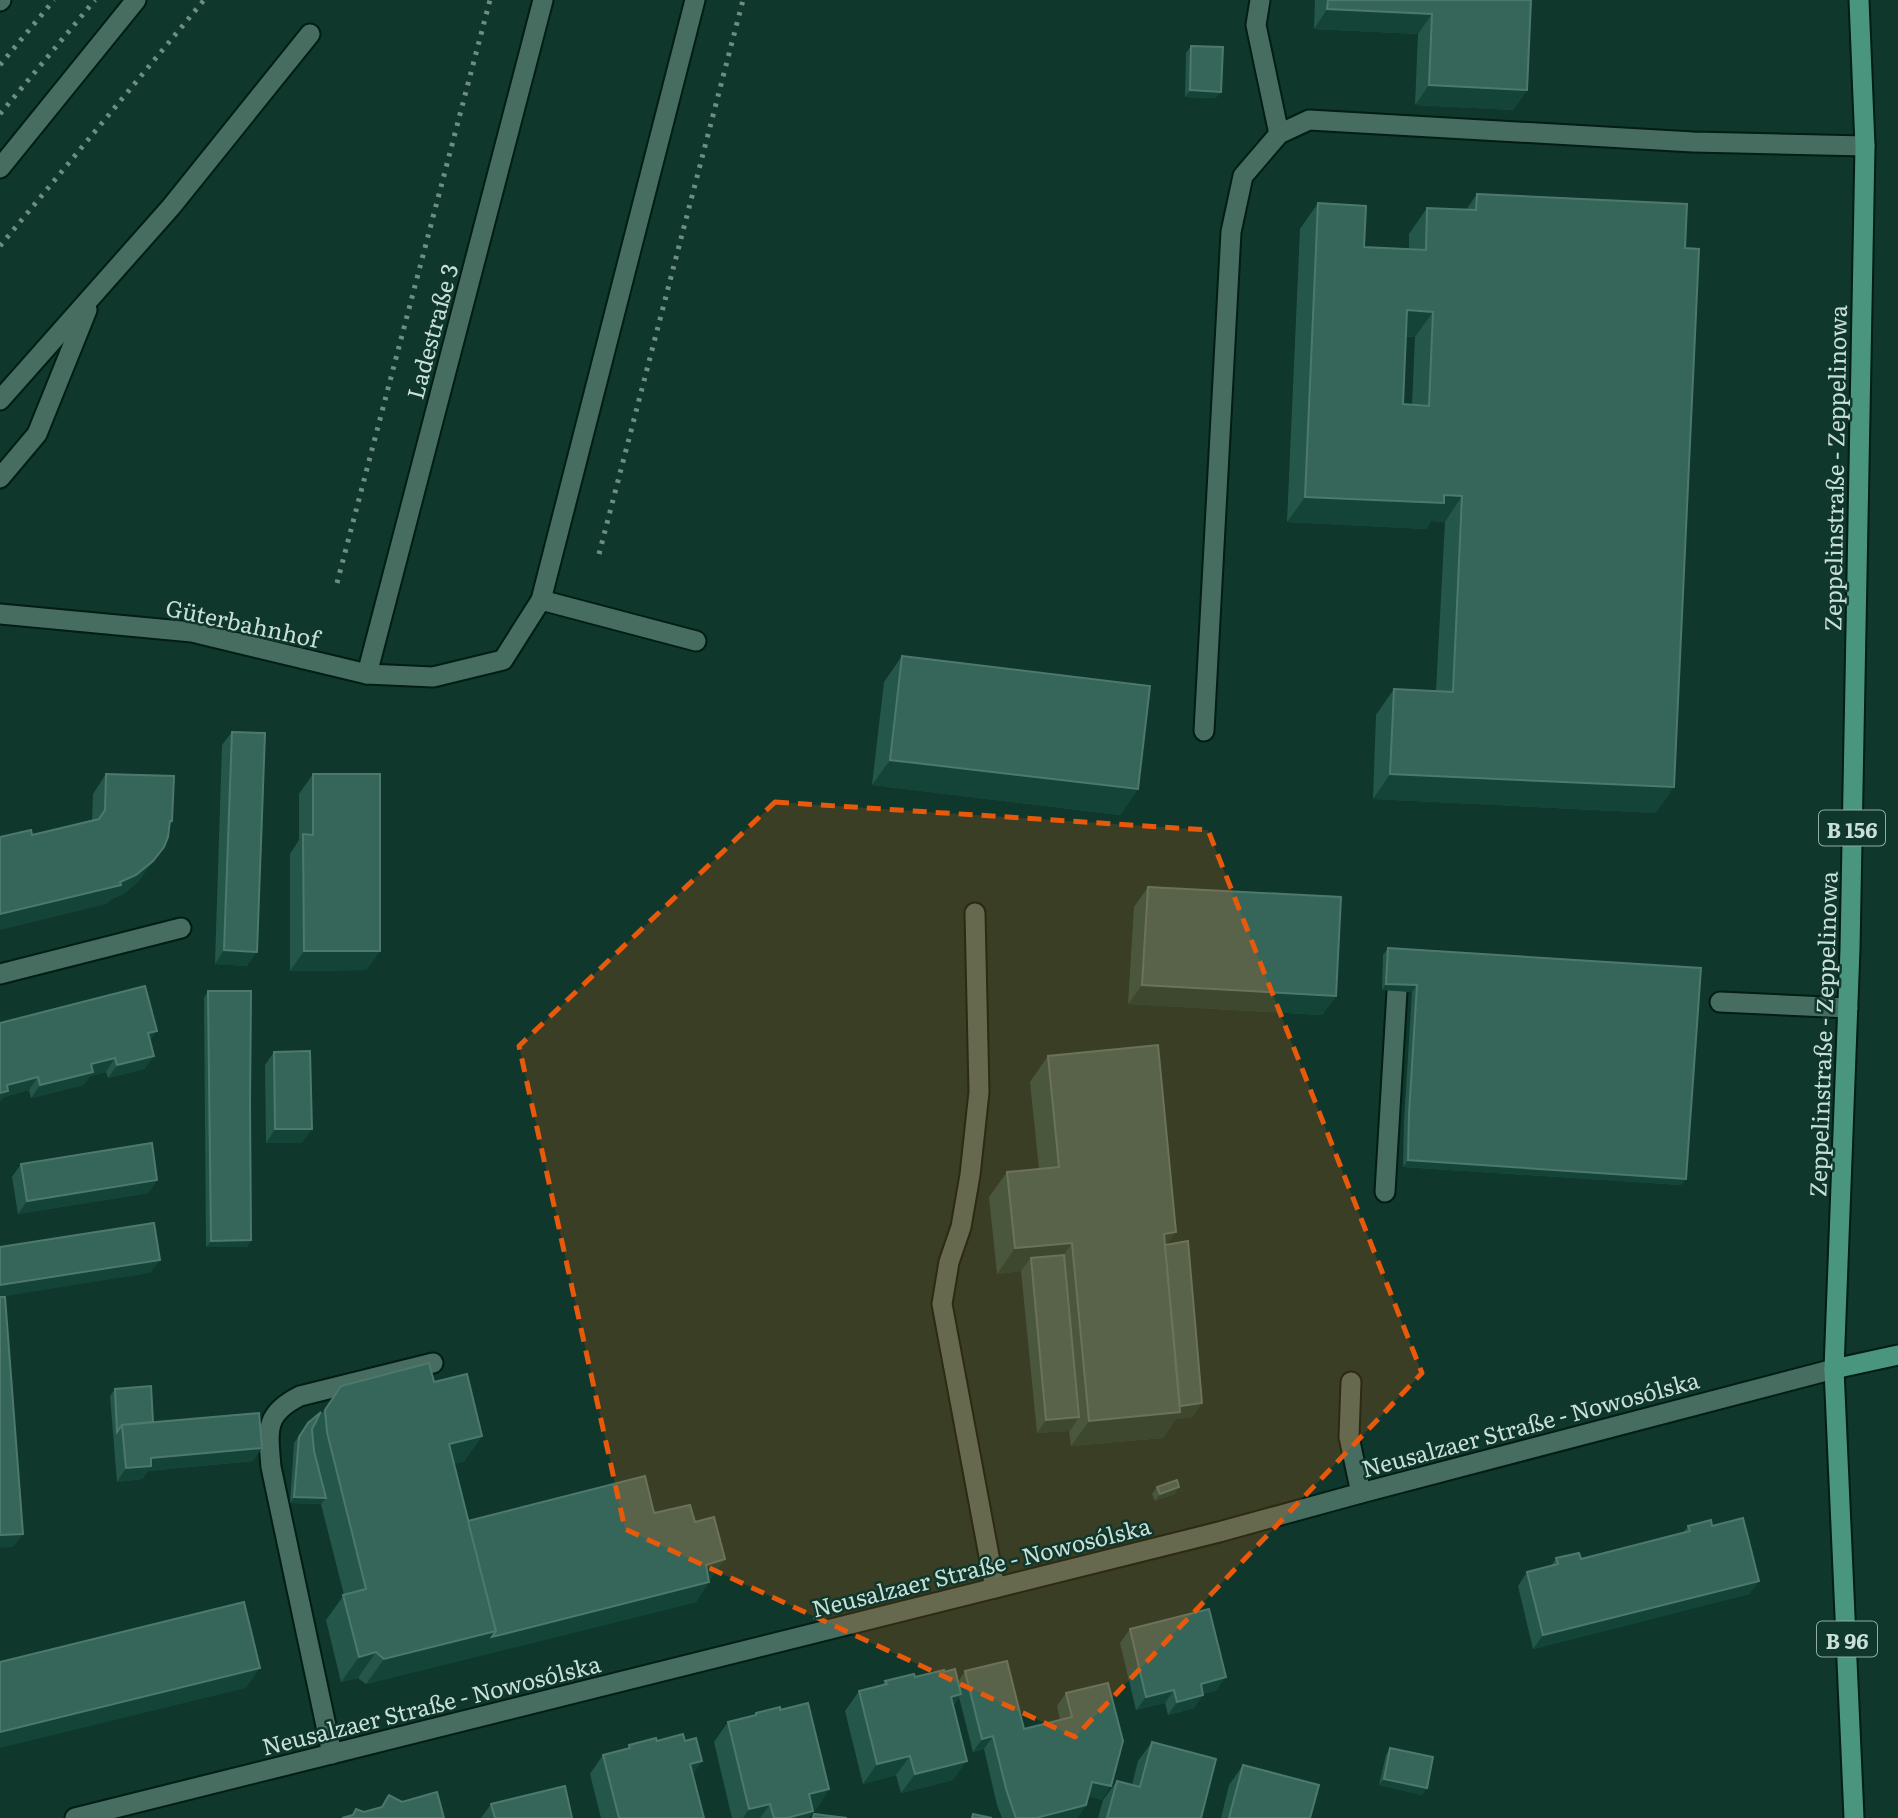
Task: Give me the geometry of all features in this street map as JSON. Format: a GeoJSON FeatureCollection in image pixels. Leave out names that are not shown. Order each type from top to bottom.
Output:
{"type":"FeatureCollection","features":[{"type":"Feature","properties":{"kind":"main road"},"geometry":{"type":"LineString","coordinates":[[0,168],[136,0]]}},
{"type":"Feature","properties":{"kind":"main road","name":"Ladestraße 3"},"geometry":{"type":"LineString","coordinates":[[367,674],[543,0]]}},
{"type":"Feature","properties":{"kind":"main road","name":"Güterbahnhof"},"geometry":{"type":"LineString","coordinates":[[0,614],[192,632],[367,674],[433,677],[503,660],[541,600],[695,0]]}},
{"type":"Feature","properties":{"kind":"main road"},"geometry":{"type":"LineString","coordinates":[[1259,0],[1256,24],[1279,134]]}},
{"type":"Feature","properties":{"kind":"main road","name":"Zeppelinstraße - Zeppelinowa"},"geometry":{"type":"LineString","coordinates":[[1854,1818],[1835,1369],[1848,1008],[1865,146],[1859,0]]}},
{"type":"Feature","properties":{"kind":"main road"},"geometry":{"type":"LineString","coordinates":[[0,400],[171,207],[310,34]]}},
{"type":"Feature","properties":{"kind":"main road"},"geometry":{"type":"LineString","coordinates":[[1204,731],[1231,232],[1243,176],[1279,134],[1309,120],[1693,142],[1865,146]]}},
{"type":"Feature","properties":{"kind":"main road"},"geometry":{"type":"LineString","coordinates":[[0,478],[37,434],[93,295]]}},
{"type":"Feature","properties":{"kind":"main road"},"geometry":{"type":"LineString","coordinates":[[541,600],[696,640]]}},
{"type":"Feature","properties":{"kind":"main road"},"geometry":{"type":"LineString","coordinates":[[975,913],[979,1092],[961,1227],[949,1262],[942,1304],[995,1588]]}},
{"type":"Feature","properties":{"kind":"main road"},"geometry":{"type":"LineString","coordinates":[[0,974],[181,928]]}},
{"type":"Feature","properties":{"kind":"main road"},"geometry":{"type":"LineString","coordinates":[[1385,1192],[1397,991]]}},
{"type":"Feature","properties":{"kind":"main road"},"geometry":{"type":"LineString","coordinates":[[1720,1002],[1848,1008]]}},
{"type":"Feature","properties":{"kind":"main road","name":"Neusalzaer Straße - Nowosólska"},"geometry":{"type":"LineString","coordinates":[[75,1818],[1219,1532],[1835,1369],[1898,1355]]}},
{"type":"Feature","properties":{"kind":"main road"},"geometry":{"type":"LineString","coordinates":[[332,1754],[271,1467],[268,1439],[272,1417],[283,1405],[300,1396],[433,1363]]}},
{"type":"Feature","properties":{"kind":"main road"},"geometry":{"type":"LineString","coordinates":[[1352,1382],[1349,1437],[1361,1493]]}},
{"type":"Feature","properties":{"kind":"highlighted area"},"geometry":{"type":"Polygon","coordinates":[[[775,802],[1208,830],[1422,1373],[1075,1737],[625,1529],[519,1046],[775,802]]]}},
{"type":"Feature","properties":{"kind":"building"},"geometry":{"type":"Polygon","coordinates":[[[1328,0],[1531,0],[1527,90],[1429,85],[1432,14],[1327,9],[1328,0]]]}},
{"type":"Feature","properties":{"kind":"building"},"geometry":{"type":"Polygon","coordinates":[[[1191,46],[1223,47],[1221,92],[1190,90],[1191,46]]]}},
{"type":"Feature","properties":{"kind":"building"},"geometry":{"type":"Polygon","coordinates":[[[1477,194],[1687,204],[1685,248],[1699,249],[1674,787],[1390,774],[1394,689],[1453,692],[1462,496],[1444,495],[1444,503],[1305,497],[1318,203],[1366,206],[1364,247],[1426,250],[1427,208],[1476,210],[1477,194]],[[1407,310],[1403,404],[1429,406],[1433,312],[1407,310]]]}},
{"type":"Feature","properties":{"kind":"building"},"geometry":{"type":"Polygon","coordinates":[[[902,656],[1150,686],[1138,789],[890,760],[902,656]]]}},
{"type":"Feature","properties":{"kind":"building"},"geometry":{"type":"Polygon","coordinates":[[[232,732],[265,733],[257,952],[224,950],[232,732]]]}},
{"type":"Feature","properties":{"kind":"building"},"geometry":{"type":"Polygon","coordinates":[[[106,774],[174,776],[172,821],[164,847],[153,861],[136,875],[120,882],[121,885],[0,914],[0,837],[31,830],[32,835],[99,819],[105,810],[106,774]]]}},
{"type":"Feature","properties":{"kind":"building"},"geometry":{"type":"Polygon","coordinates":[[[313,774],[380,774],[380,951],[304,951],[303,834],[313,835],[313,774]]]}},
{"type":"Feature","properties":{"kind":"building"},"geometry":{"type":"Polygon","coordinates":[[[1148,887],[1341,897],[1336,996],[1142,985],[1148,887]]]}},
{"type":"Feature","properties":{"kind":"building"},"geometry":{"type":"Polygon","coordinates":[[[1388,948],[1701,968],[1686,1179],[1408,1160],[1417,985],[1386,984],[1388,948]]]}},
{"type":"Feature","properties":{"kind":"building"},"geometry":{"type":"Polygon","coordinates":[[[145,986],[157,1031],[148,1033],[154,1056],[117,1065],[115,1058],[91,1064],[93,1072],[40,1085],[38,1077],[7,1085],[8,1091],[0,1093],[0,1023],[145,986]]]}},
{"type":"Feature","properties":{"kind":"building"},"geometry":{"type":"Polygon","coordinates":[[[208,991],[251,991],[251,1240],[211,1241],[208,991]]]}},
{"type":"Feature","properties":{"kind":"building"},"geometry":{"type":"Polygon","coordinates":[[[1158,1045],[1176,1232],[1164,1234],[1180,1412],[1089,1421],[1072,1243],[1015,1248],[1007,1172],[1059,1167],[1048,1056],[1158,1045]]]}},
{"type":"Feature","properties":{"kind":"building"},"geometry":{"type":"Polygon","coordinates":[[[310,1051],[312,1129],[275,1129],[274,1052],[310,1051]]]}},
{"type":"Feature","properties":{"kind":"building"},"geometry":{"type":"Polygon","coordinates":[[[152,1143],[157,1180],[27,1201],[21,1164],[152,1143]]]}},
{"type":"Feature","properties":{"kind":"building"},"geometry":{"type":"Polygon","coordinates":[[[154,1223],[160,1260],[0,1285],[0,1247],[154,1223]]]}},
{"type":"Feature","properties":{"kind":"building"},"geometry":{"type":"Polygon","coordinates":[[[1188,1241],[1202,1403],[1180,1406],[1165,1245],[1188,1241]]]}},
{"type":"Feature","properties":{"kind":"building"},"geometry":{"type":"Polygon","coordinates":[[[1064,1255],[1079,1417],[1046,1420],[1031,1258],[1064,1255]]]}},
{"type":"Feature","properties":{"kind":"building"},"geometry":{"type":"Polygon","coordinates":[[[0,1297],[5,1297],[23,1534],[0,1535],[0,1297]]]}},
{"type":"Feature","properties":{"kind":"building"},"geometry":{"type":"Polygon","coordinates":[[[429,1363],[434,1382],[467,1374],[482,1436],[449,1444],[496,1631],[384,1659],[376,1652],[359,1657],[343,1595],[366,1589],[327,1432],[325,1410],[341,1386],[429,1363]]]}},
{"type":"Feature","properties":{"kind":"building"},"geometry":{"type":"Polygon","coordinates":[[[151,1386],[153,1422],[122,1425],[117,1432],[115,1389],[151,1386]]]}},
{"type":"Feature","properties":{"kind":"building"},"geometry":{"type":"Polygon","coordinates":[[[321,1412],[312,1429],[314,1451],[326,1498],[294,1497],[299,1437],[308,1423],[321,1412]]]}},
{"type":"Feature","properties":{"kind":"building"},"geometry":{"type":"Polygon","coordinates":[[[259,1413],[262,1448],[151,1458],[151,1466],[126,1468],[122,1425],[259,1413]]]}},
{"type":"Feature","properties":{"kind":"building"},"geometry":{"type":"Polygon","coordinates":[[[645,1476],[654,1513],[690,1505],[695,1522],[714,1517],[725,1559],[706,1565],[709,1582],[492,1637],[496,1631],[468,1521],[645,1476]]]}},
{"type":"Feature","properties":{"kind":"building"},"geometry":{"type":"Polygon","coordinates":[[[1177,1480],[1179,1487],[1160,1494],[1157,1487],[1177,1480]]]}},
{"type":"Feature","properties":{"kind":"building"},"geometry":{"type":"Polygon","coordinates":[[[1743,1518],[1759,1581],[1543,1635],[1527,1572],[1558,1564],[1556,1558],[1579,1553],[1581,1559],[1690,1531],[1688,1526],[1711,1520],[1712,1526],[1743,1518]]]}},
{"type":"Feature","properties":{"kind":"building"},"geometry":{"type":"Polygon","coordinates":[[[244,1602],[260,1668],[0,1732],[0,1662],[244,1602]]]}},
{"type":"Feature","properties":{"kind":"building"},"geometry":{"type":"Polygon","coordinates":[[[1209,1609],[1226,1677],[1201,1684],[1203,1695],[1177,1702],[1174,1690],[1146,1697],[1130,1629],[1209,1609]]]}},
{"type":"Feature","properties":{"kind":"building"},"geometry":{"type":"Polygon","coordinates":[[[1007,1661],[1024,1729],[1072,1717],[1066,1693],[1108,1683],[1123,1741],[1111,1786],[1092,1782],[1086,1805],[1036,1818],[1016,1818],[993,1736],[982,1739],[965,1671],[1007,1661]]]}},
{"type":"Feature","properties":{"kind":"building"},"geometry":{"type":"Polygon","coordinates":[[[955,1669],[961,1694],[951,1697],[967,1761],[915,1774],[910,1756],[877,1764],[859,1691],[914,1674],[915,1677],[955,1669]]]}},
{"type":"Feature","properties":{"kind":"building"},"geometry":{"type":"Polygon","coordinates":[[[808,1703],[829,1789],[809,1794],[813,1811],[787,1818],[774,1818],[770,1804],[749,1809],[728,1722],[780,1707],[780,1710],[808,1703]]]}},
{"type":"Feature","properties":{"kind":"building"},"geometry":{"type":"Polygon","coordinates":[[[683,1734],[685,1741],[696,1738],[702,1761],[690,1764],[704,1818],[619,1818],[603,1755],[630,1748],[629,1745],[683,1734]]]}},
{"type":"Feature","properties":{"kind":"building"},"geometry":{"type":"Polygon","coordinates":[[[1152,1742],[1216,1759],[1201,1818],[1107,1818],[1117,1781],[1140,1787],[1152,1742]]]}},
{"type":"Feature","properties":{"kind":"building"},"geometry":{"type":"Polygon","coordinates":[[[1390,1748],[1433,1757],[1427,1788],[1384,1779],[1390,1748]]]}},
{"type":"Feature","properties":{"kind":"building"},"geometry":{"type":"Polygon","coordinates":[[[1243,1765],[1319,1785],[1310,1818],[1229,1818],[1243,1765]]]}},
{"type":"Feature","properties":{"kind":"building"},"geometry":{"type":"Polygon","coordinates":[[[565,1786],[572,1818],[495,1818],[491,1804],[565,1786]]]}},
{"type":"Feature","properties":{"kind":"building"},"geometry":{"type":"Polygon","coordinates":[[[437,1792],[444,1818],[342,1818],[353,1815],[356,1809],[364,1812],[382,1807],[389,1795],[402,1802],[437,1792]]]}},
{"type":"Feature","properties":{"kind":"building"},"geometry":{"type":"Polygon","coordinates":[[[814,1814],[847,1818],[813,1818],[814,1814]]]}},
{"type":"Feature","properties":{"kind":"building"},"geometry":{"type":"Polygon","coordinates":[[[973,1814],[992,1818],[972,1818],[973,1814]]]}},
{"type":"Feature","properties":{"kind":"railway"},"geometry":{"type":"LineString","coordinates":[[0,65],[54,0]]}},
{"type":"Feature","properties":{"kind":"railway"},"geometry":{"type":"LineString","coordinates":[[0,114],[95,0]]}},
{"type":"Feature","properties":{"kind":"railway"},"geometry":{"type":"LineString","coordinates":[[0,246],[204,0]]}},
{"type":"Feature","properties":{"kind":"railway"},"geometry":{"type":"LineString","coordinates":[[337,583],[490,0]]}},
{"type":"Feature","properties":{"kind":"railway"},"geometry":{"type":"LineString","coordinates":[[599,554],[743,0]]}}]}
